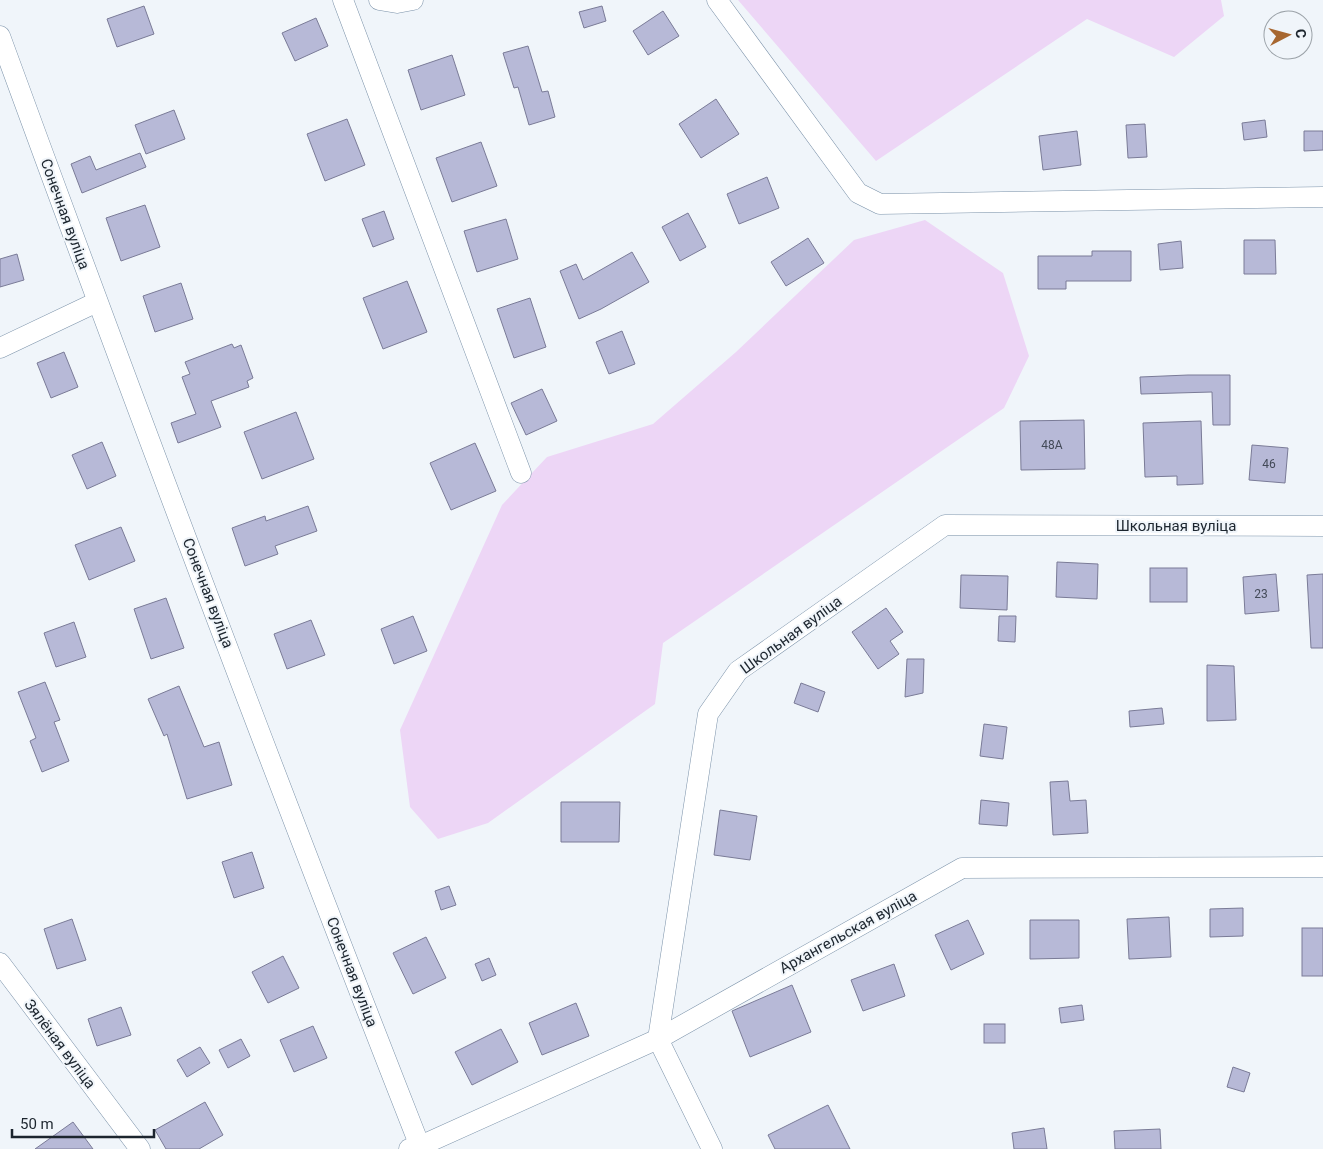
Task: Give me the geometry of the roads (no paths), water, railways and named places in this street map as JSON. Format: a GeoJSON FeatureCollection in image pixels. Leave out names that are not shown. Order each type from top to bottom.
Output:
{"type":"FeatureCollection","features":[{"type":"Feature","properties":{"kind":"street"},"geometry":{"type":"LineString","coordinates":[[343,0],[521,473]]}},
{"type":"Feature","properties":{"kind":"street"},"geometry":{"type":"LineString","coordinates":[[379,0],[397,3],[413,0]]}},
{"type":"Feature","properties":{"kind":"street"},"geometry":{"type":"LineString","coordinates":[[717,0],[858,193],[880,204],[1323,197]]}},
{"type":"Feature","properties":{"kind":"street","name":"Сонечная вуліца"},"geometry":{"type":"LineString","coordinates":[[0,36],[97,302],[416,1148]]}},
{"type":"Feature","properties":{"kind":"street"},"geometry":{"type":"LineString","coordinates":[[0,348],[97,302]]}},
{"type":"Feature","properties":{"kind":"street","name":"Школьная вуліца"},"geometry":{"type":"LineString","coordinates":[[658,1039],[708,714],[738,671],[945,525],[1323,526]]}},
{"type":"Feature","properties":{"kind":"street","name":"Архангельская вуліца"},"geometry":{"type":"LineString","coordinates":[[416,1148],[658,1039],[962,868],[1323,867]]}},
{"type":"Feature","properties":{"kind":"street","name":"Зялёная вуліца"},"geometry":{"type":"LineString","coordinates":[[0,963],[140,1149]]}},
{"type":"Feature","properties":{"kind":"street"},"geometry":{"type":"LineString","coordinates":[[658,1039],[712,1149]]}}]}
